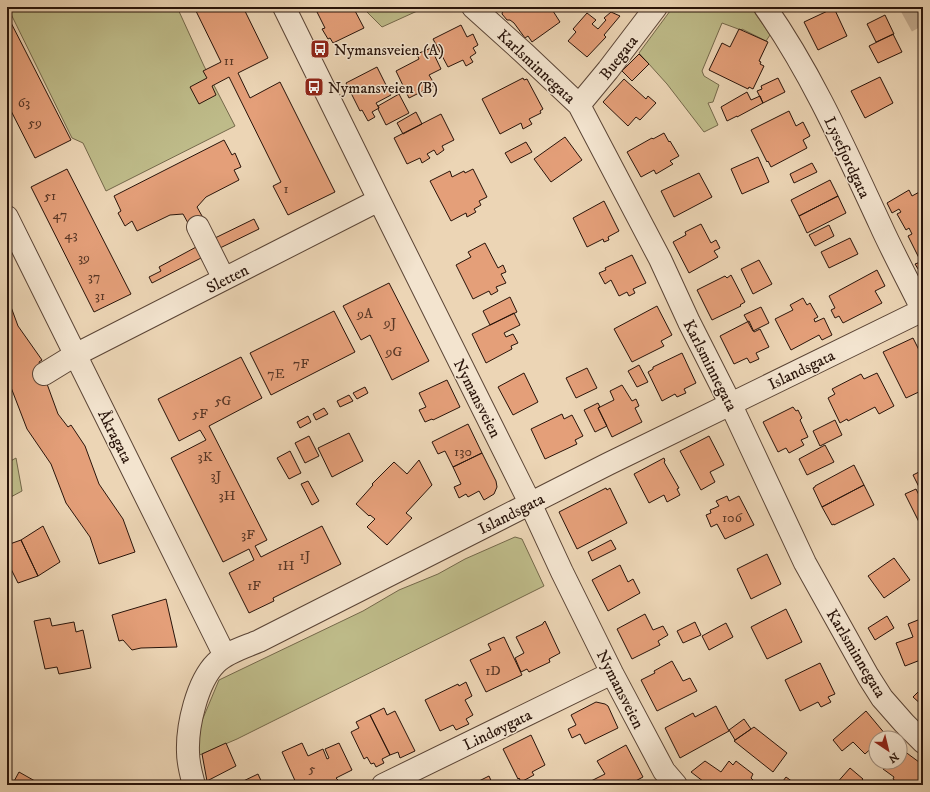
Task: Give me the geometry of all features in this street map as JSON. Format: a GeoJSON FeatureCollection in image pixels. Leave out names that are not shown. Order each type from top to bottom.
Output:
{"type":"FeatureCollection","features":[{"type":"Feature","properties":{"kind":"street","name":"Nymansveien"},"geometry":{"type":"LineString","coordinates":[[284,7],[530,503],[612,673],[664,771],[676,785]]}},
{"type":"Feature","properties":{"kind":"street","name":"Karlsminnegata"},"geometry":{"type":"LineString","coordinates":[[473,7],[579,105],[660,259],[805,563],[868,676],[882,698],[923,742]]}},
{"type":"Feature","properties":{"kind":"street","name":"Buegata"},"geometry":{"type":"LineString","coordinates":[[579,105],[656,7]]}},
{"type":"Feature","properties":{"kind":"street","name":"Lysefjordgata"},"geometry":{"type":"LineString","coordinates":[[765,7],[786,37],[808,74],[842,141],[881,226],[923,310]]}},
{"type":"Feature","properties":{"kind":"street","name":"Sletten"},"geometry":{"type":"LineString","coordinates":[[44,374],[75,355],[379,200]]}},
{"type":"Feature","properties":{"kind":"street","name":"Åkragata"},"geometry":{"type":"LineString","coordinates":[[7,217],[225,656]]}},
{"type":"Feature","properties":{"kind":"street","name":"Sletten"},"geometry":{"type":"LineString","coordinates":[[198,227],[224,279]]}},
{"type":"Feature","properties":{"kind":"street","name":"Islandsgata"},"geometry":{"type":"LineString","coordinates":[[194,785],[189,768],[188,738],[194,708],[200,690],[209,671],[225,656],[259,641],[730,403],[923,310]]}},
{"type":"Feature","properties":{"kind":"street","name":"Lindøygata"},"geometry":{"type":"LineString","coordinates":[[383,785],[612,673]]}},
{"type":"Feature","properties":{"kind":"shaded area"},"geometry":{"type":"Polygon","coordinates":[[[15,7],[177,7],[204,66],[235,126],[106,191],[83,143],[72,138],[9,10],[15,7]]]}},
{"type":"Feature","properties":{"kind":"shaded area"},"geometry":{"type":"Polygon","coordinates":[[[362,7],[426,7],[382,27],[362,7]]]}},
{"type":"Feature","properties":{"kind":"shaded area"},"geometry":{"type":"Polygon","coordinates":[[[673,7],[751,7],[770,35],[766,41],[742,29],[741,30],[722,23],[702,71],[704,76],[719,85],[713,102],[708,103],[718,125],[704,132],[667,84],[639,53],[673,7]]]}},
{"type":"Feature","properties":{"kind":"shaded area"},"geometry":{"type":"Polygon","coordinates":[[[16,458],[22,491],[7,499],[7,463],[16,458]]]}},
{"type":"Feature","properties":{"kind":"shaded area"},"geometry":{"type":"Polygon","coordinates":[[[515,537],[522,539],[544,586],[237,739],[197,756],[201,723],[219,680],[363,611],[399,590],[438,574],[465,559],[515,537]]]}},
{"type":"Feature","properties":{"kind":"building"},"geometry":{"type":"Polygon","coordinates":[[[194,7],[243,7],[268,58],[238,73],[250,98],[280,82],[335,192],[288,215],[273,186],[281,182],[229,77],[212,86],[216,95],[199,104],[190,87],[207,78],[203,71],[221,62],[194,7]]]}},
{"type":"Feature","properties":{"kind":"building"},"geometry":{"type":"Polygon","coordinates":[[[321,7],[353,7],[364,28],[333,43],[330,38],[328,39],[322,29],[325,28],[316,10],[321,7]]]}},
{"type":"Feature","properties":{"kind":"building"},"geometry":{"type":"Polygon","coordinates":[[[501,7],[558,7],[553,11],[560,22],[532,42],[528,36],[525,38],[514,23],[507,20],[502,14],[503,10],[501,7]]]}},
{"type":"Feature","properties":{"kind":"building"},"geometry":{"type":"Polygon","coordinates":[[[834,8],[847,36],[818,50],[804,22],[834,8]]]}},
{"type":"Feature","properties":{"kind":"building"},"geometry":{"type":"Polygon","coordinates":[[[611,12],[620,16],[604,35],[606,37],[587,57],[568,41],[576,32],[573,29],[587,13],[596,20],[592,24],[598,29],[606,20],[604,18],[611,12]]]}},
{"type":"Feature","properties":{"kind":"building"},"geometry":{"type":"Polygon","coordinates":[[[7,15],[71,140],[35,158],[7,103],[7,15]]]}},
{"type":"Feature","properties":{"kind":"building"},"geometry":{"type":"Polygon","coordinates":[[[885,15],[894,34],[876,42],[867,24],[885,15]]]}},
{"type":"Feature","properties":{"kind":"building"},"geometry":{"type":"Polygon","coordinates":[[[461,25],[467,37],[473,34],[478,45],[473,48],[476,53],[470,57],[473,62],[466,66],[463,60],[448,67],[433,39],[461,25]]]}},
{"type":"Feature","properties":{"kind":"building"},"geometry":{"type":"Polygon","coordinates":[[[739,29],[768,42],[759,61],[761,62],[760,64],[764,66],[753,89],[749,87],[748,89],[709,70],[722,43],[730,47],[739,29]]]}},
{"type":"Feature","properties":{"kind":"building"},"geometry":{"type":"Polygon","coordinates":[[[893,34],[902,52],[878,63],[869,46],[893,34]]]}},
{"type":"Feature","properties":{"kind":"building"},"geometry":{"type":"Polygon","coordinates":[[[431,48],[441,69],[429,75],[435,85],[409,98],[396,71],[419,59],[417,54],[431,48]]]}},
{"type":"Feature","properties":{"kind":"building"},"geometry":{"type":"Polygon","coordinates":[[[639,54],[649,64],[632,81],[622,71],[639,54]]]}},
{"type":"Feature","properties":{"kind":"building"},"geometry":{"type":"Polygon","coordinates":[[[377,67],[391,95],[376,103],[379,108],[372,112],[375,117],[368,121],[362,110],[360,111],[346,83],[377,67]]]}},
{"type":"Feature","properties":{"kind":"building"},"geometry":{"type":"Polygon","coordinates":[[[880,77],[893,103],[865,118],[851,91],[880,77]]]}},
{"type":"Feature","properties":{"kind":"building"},"geometry":{"type":"Polygon","coordinates":[[[523,78],[524,80],[527,79],[543,109],[540,111],[541,113],[529,119],[532,124],[523,129],[521,123],[500,134],[482,99],[523,78]]]}},
{"type":"Feature","properties":{"kind":"building"},"geometry":{"type":"Polygon","coordinates":[[[778,78],[785,92],[763,103],[757,91],[762,89],[761,86],[778,78]]]}},
{"type":"Feature","properties":{"kind":"building"},"geometry":{"type":"Polygon","coordinates":[[[624,79],[646,99],[648,96],[656,103],[640,120],[636,117],[628,126],[603,102],[624,79]]]}},
{"type":"Feature","properties":{"kind":"building"},"geometry":{"type":"Polygon","coordinates":[[[747,92],[751,100],[760,96],[763,103],[727,121],[721,107],[747,92]]]}},
{"type":"Feature","properties":{"kind":"building"},"geometry":{"type":"Polygon","coordinates":[[[399,94],[409,113],[386,125],[378,106],[399,94]]]}},
{"type":"Feature","properties":{"kind":"building"},"geometry":{"type":"Polygon","coordinates":[[[789,111],[796,126],[803,122],[810,136],[803,140],[807,148],[771,167],[751,130],[789,111]]]}},
{"type":"Feature","properties":{"kind":"building"},"geometry":{"type":"Polygon","coordinates":[[[416,112],[422,124],[403,134],[397,123],[416,112]]]}},
{"type":"Feature","properties":{"kind":"building"},"geometry":{"type":"Polygon","coordinates":[[[441,114],[454,140],[442,146],[444,150],[437,155],[434,150],[427,154],[430,158],[422,163],[420,158],[407,164],[394,138],[441,114]]]}},
{"type":"Feature","properties":{"kind":"building"},"geometry":{"type":"Polygon","coordinates":[[[664,133],[679,156],[670,161],[673,164],[656,174],[654,170],[641,177],[627,152],[664,133]]]}},
{"type":"Feature","properties":{"kind":"building"},"geometry":{"type":"Polygon","coordinates":[[[565,137],[582,160],[551,182],[534,159],[565,137]]]}},
{"type":"Feature","properties":{"kind":"building"},"geometry":{"type":"Polygon","coordinates":[[[224,140],[232,155],[235,153],[241,167],[234,170],[239,180],[206,197],[197,207],[202,216],[188,223],[183,214],[170,215],[137,231],[132,221],[125,226],[118,213],[121,211],[114,196],[224,140]]]}},
{"type":"Feature","properties":{"kind":"building"},"geometry":{"type":"Polygon","coordinates":[[[526,142],[532,152],[511,163],[505,153],[526,142]]]}},
{"type":"Feature","properties":{"kind":"building"},"geometry":{"type":"Polygon","coordinates":[[[758,157],[769,182],[742,194],[731,169],[758,157]]]}},
{"type":"Feature","properties":{"kind":"building"},"geometry":{"type":"Polygon","coordinates":[[[812,163],[817,172],[794,183],[790,174],[812,163]]]}},
{"type":"Feature","properties":{"kind":"building"},"geometry":{"type":"Polygon","coordinates":[[[67,169],[131,294],[94,312],[31,187],[67,169]]]}},
{"type":"Feature","properties":{"kind":"building"},"geometry":{"type":"Polygon","coordinates":[[[473,169],[487,197],[479,201],[481,205],[474,209],[476,212],[467,217],[466,213],[451,221],[430,181],[450,171],[452,177],[464,171],[465,173],[473,169]]]}},
{"type":"Feature","properties":{"kind":"building"},"geometry":{"type":"Polygon","coordinates":[[[699,173],[712,197],[674,217],[661,191],[699,173]]]}},
{"type":"Feature","properties":{"kind":"building"},"geometry":{"type":"Polygon","coordinates":[[[830,180],[838,196],[799,216],[791,200],[830,180]]]}},
{"type":"Feature","properties":{"kind":"building"},"geometry":{"type":"Polygon","coordinates":[[[909,190],[912,196],[923,190],[923,261],[921,262],[908,236],[912,234],[909,228],[906,230],[897,214],[901,212],[899,209],[892,213],[887,203],[909,190]]]}},
{"type":"Feature","properties":{"kind":"building"},"geometry":{"type":"Polygon","coordinates":[[[838,196],[846,213],[807,233],[799,216],[838,196]]]}},
{"type":"Feature","properties":{"kind":"building"},"geometry":{"type":"Polygon","coordinates":[[[604,201],[619,231],[608,237],[609,240],[604,242],[603,239],[587,247],[573,218],[604,201]]]}},
{"type":"Feature","properties":{"kind":"building"},"geometry":{"type":"Polygon","coordinates":[[[254,219],[259,229],[220,248],[215,238],[254,219]]]}},
{"type":"Feature","properties":{"kind":"building"},"geometry":{"type":"Polygon","coordinates":[[[701,224],[711,243],[716,240],[720,248],[714,251],[718,257],[689,273],[673,242],[686,235],[685,232],[701,224]]]}},
{"type":"Feature","properties":{"kind":"building"},"geometry":{"type":"Polygon","coordinates":[[[829,225],[834,236],[815,246],[809,235],[829,225]]]}},
{"type":"Feature","properties":{"kind":"building"},"geometry":{"type":"Polygon","coordinates":[[[850,238],[858,254],[829,268],[821,252],[850,238]]]}},
{"type":"Feature","properties":{"kind":"building"},"geometry":{"type":"Polygon","coordinates":[[[485,243],[498,268],[503,265],[506,272],[501,274],[506,283],[496,287],[498,291],[491,295],[489,291],[473,299],[456,265],[471,257],[468,252],[485,243]]]}},
{"type":"Feature","properties":{"kind":"building"},"geometry":{"type":"Polygon","coordinates":[[[198,246],[203,257],[152,283],[149,277],[161,271],[159,267],[198,246]]]}},
{"type":"Feature","properties":{"kind":"building"},"geometry":{"type":"Polygon","coordinates":[[[632,255],[646,283],[633,289],[635,293],[629,296],[627,292],[619,296],[611,280],[605,284],[599,273],[606,270],[605,268],[632,255]]]}},
{"type":"Feature","properties":{"kind":"building"},"geometry":{"type":"Polygon","coordinates":[[[759,260],[772,284],[753,294],[741,269],[759,260]]]}},
{"type":"Feature","properties":{"kind":"building"},"geometry":{"type":"Polygon","coordinates":[[[923,261],[923,277],[915,264],[923,261]]]}},
{"type":"Feature","properties":{"kind":"building"},"geometry":{"type":"Polygon","coordinates":[[[877,270],[885,286],[875,291],[882,303],[843,323],[839,316],[835,318],[831,310],[835,308],[829,296],[877,270]]]}},
{"type":"Feature","properties":{"kind":"building"},"geometry":{"type":"Polygon","coordinates":[[[731,275],[745,302],[740,305],[741,306],[712,320],[697,290],[725,276],[727,278],[731,275]]]}},
{"type":"Feature","properties":{"kind":"building"},"geometry":{"type":"Polygon","coordinates":[[[389,283],[429,361],[392,380],[370,335],[361,340],[343,306],[389,283]]]}},
{"type":"Feature","properties":{"kind":"building"},"geometry":{"type":"Polygon","coordinates":[[[7,296],[18,326],[42,360],[39,362],[58,414],[68,427],[71,425],[85,446],[99,484],[123,519],[135,552],[99,564],[90,537],[66,503],[51,464],[27,429],[7,377],[7,296]]]}},
{"type":"Feature","properties":{"kind":"building"},"geometry":{"type":"Polygon","coordinates":[[[510,297],[517,312],[490,325],[483,311],[510,297]]]}},
{"type":"Feature","properties":{"kind":"building"},"geometry":{"type":"Polygon","coordinates":[[[803,298],[807,305],[810,303],[818,317],[814,319],[815,322],[824,318],[832,335],[822,340],[819,335],[791,350],[775,319],[793,310],[790,305],[803,298]]]}},
{"type":"Feature","properties":{"kind":"building"},"geometry":{"type":"Polygon","coordinates":[[[657,306],[672,335],[661,341],[664,346],[632,362],[614,329],[657,306]]]}},
{"type":"Feature","properties":{"kind":"building"},"geometry":{"type":"Polygon","coordinates":[[[761,307],[769,323],[753,331],[744,315],[761,307]]]}},
{"type":"Feature","properties":{"kind":"building"},"geometry":{"type":"Polygon","coordinates":[[[334,311],[355,352],[271,395],[250,353],[334,311]]]}},
{"type":"Feature","properties":{"kind":"building"},"geometry":{"type":"Polygon","coordinates":[[[514,313],[520,325],[504,333],[506,337],[513,334],[518,343],[511,346],[512,349],[486,363],[472,334],[514,313]]]}},
{"type":"Feature","properties":{"kind":"building"},"geometry":{"type":"Polygon","coordinates":[[[749,321],[754,332],[760,329],[769,347],[756,353],[759,359],[750,363],[747,358],[734,364],[720,336],[749,321]]]}},
{"type":"Feature","properties":{"kind":"building"},"geometry":{"type":"Polygon","coordinates":[[[913,338],[923,358],[923,390],[906,398],[883,352],[913,338]]]}},
{"type":"Feature","properties":{"kind":"building"},"geometry":{"type":"Polygon","coordinates":[[[682,353],[696,383],[684,389],[686,393],[677,397],[675,394],[662,401],[648,372],[653,369],[653,367],[682,353]]]}},
{"type":"Feature","properties":{"kind":"building"},"geometry":{"type":"Polygon","coordinates":[[[241,357],[262,398],[209,426],[267,540],[255,546],[261,557],[322,526],[341,564],[273,598],[274,601],[249,613],[229,573],[254,560],[249,549],[223,562],[171,458],[206,440],[200,430],[179,441],[158,399],[241,357]]]}},
{"type":"Feature","properties":{"kind":"building"},"geometry":{"type":"Polygon","coordinates":[[[639,365],[648,382],[637,387],[628,371],[639,365]]]}},
{"type":"Feature","properties":{"kind":"building"},"geometry":{"type":"Polygon","coordinates":[[[587,368],[597,388],[576,398],[566,378],[587,368]]]}},
{"type":"Feature","properties":{"kind":"building"},"geometry":{"type":"Polygon","coordinates":[[[524,373],[538,402],[513,415],[498,387],[524,373]]]}},
{"type":"Feature","properties":{"kind":"building"},"geometry":{"type":"Polygon","coordinates":[[[877,373],[894,406],[879,414],[875,407],[848,421],[847,419],[840,423],[828,398],[835,394],[832,389],[861,374],[864,379],[877,373]]]}},
{"type":"Feature","properties":{"kind":"building"},"geometry":{"type":"Polygon","coordinates":[[[447,380],[460,407],[433,420],[432,419],[425,422],[419,410],[426,407],[419,393],[447,380]]]}},
{"type":"Feature","properties":{"kind":"building"},"geometry":{"type":"Polygon","coordinates":[[[622,385],[632,401],[636,399],[639,406],[635,408],[642,422],[612,437],[598,408],[614,400],[610,391],[622,385]]]}},
{"type":"Feature","properties":{"kind":"building"},"geometry":{"type":"Polygon","coordinates":[[[365,387],[368,393],[357,399],[353,393],[365,387]]]}},
{"type":"Feature","properties":{"kind":"building"},"geometry":{"type":"Polygon","coordinates":[[[349,395],[353,401],[340,407],[337,401],[349,395]]]}},
{"type":"Feature","properties":{"kind":"building"},"geometry":{"type":"Polygon","coordinates":[[[598,403],[600,407],[598,408],[607,426],[595,432],[584,410],[598,403]]]}},
{"type":"Feature","properties":{"kind":"building"},"geometry":{"type":"Polygon","coordinates":[[[793,407],[796,411],[798,410],[802,418],[800,420],[808,437],[801,440],[804,445],[789,453],[786,448],[778,452],[763,422],[793,407]]]}},
{"type":"Feature","properties":{"kind":"building"},"geometry":{"type":"Polygon","coordinates":[[[324,408],[328,414],[316,420],[313,414],[324,408]]]}},
{"type":"Feature","properties":{"kind":"building"},"geometry":{"type":"Polygon","coordinates":[[[562,414],[564,419],[572,415],[583,436],[575,440],[577,444],[545,459],[531,429],[562,414]]]}},
{"type":"Feature","properties":{"kind":"building"},"geometry":{"type":"Polygon","coordinates":[[[308,416],[311,422],[300,428],[297,422],[308,416]]]}},
{"type":"Feature","properties":{"kind":"building"},"geometry":{"type":"Polygon","coordinates":[[[835,420],[842,435],[820,446],[813,431],[835,420]]]}},
{"type":"Feature","properties":{"kind":"building"},"geometry":{"type":"Polygon","coordinates":[[[468,424],[482,453],[453,467],[445,451],[438,454],[432,442],[468,424]]]}},
{"type":"Feature","properties":{"kind":"building"},"geometry":{"type":"Polygon","coordinates":[[[349,433],[363,461],[332,477],[318,448],[349,433]]]}},
{"type":"Feature","properties":{"kind":"building"},"geometry":{"type":"Polygon","coordinates":[[[309,436],[319,456],[305,463],[295,443],[309,436]]]}},
{"type":"Feature","properties":{"kind":"building"},"geometry":{"type":"Polygon","coordinates":[[[709,436],[724,465],[710,472],[715,482],[701,490],[680,451],[709,436]]]}},
{"type":"Feature","properties":{"kind":"building"},"geometry":{"type":"Polygon","coordinates":[[[825,445],[834,462],[807,475],[799,459],[825,445]]]}},
{"type":"Feature","properties":{"kind":"building"},"geometry":{"type":"Polygon","coordinates":[[[290,451],[301,473],[289,479],[277,458],[290,451]]]}},
{"type":"Feature","properties":{"kind":"building"},"geometry":{"type":"Polygon","coordinates":[[[482,453],[496,481],[497,487],[494,494],[484,500],[479,491],[468,497],[466,494],[459,498],[454,487],[461,484],[453,467],[482,453]]]}},
{"type":"Feature","properties":{"kind":"building"},"geometry":{"type":"Polygon","coordinates":[[[664,458],[664,462],[679,488],[677,489],[680,495],[667,502],[664,495],[649,503],[634,474],[664,458]]]}},
{"type":"Feature","properties":{"kind":"building"},"geometry":{"type":"Polygon","coordinates":[[[419,460],[432,485],[406,513],[412,518],[387,545],[367,527],[375,519],[370,515],[369,516],[356,504],[373,485],[372,484],[394,462],[407,474],[419,460]]]}},
{"type":"Feature","properties":{"kind":"building"},"geometry":{"type":"Polygon","coordinates":[[[854,465],[864,485],[822,507],[813,488],[854,465]]]}},
{"type":"Feature","properties":{"kind":"building"},"geometry":{"type":"Polygon","coordinates":[[[923,470],[923,495],[913,475],[923,470]]]}},
{"type":"Feature","properties":{"kind":"building"},"geometry":{"type":"Polygon","coordinates":[[[308,481],[319,501],[312,505],[301,484],[308,481]]]}},
{"type":"Feature","properties":{"kind":"building"},"geometry":{"type":"Polygon","coordinates":[[[864,485],[874,505],[832,525],[822,507],[864,485]]]}},
{"type":"Feature","properties":{"kind":"building"},"geometry":{"type":"Polygon","coordinates":[[[606,488],[607,490],[610,488],[627,523],[577,549],[559,512],[606,488]]]}},
{"type":"Feature","properties":{"kind":"building"},"geometry":{"type":"Polygon","coordinates":[[[916,489],[923,503],[923,523],[920,524],[905,494],[916,489]]]}},
{"type":"Feature","properties":{"kind":"building"},"geometry":{"type":"Polygon","coordinates":[[[727,496],[729,501],[739,496],[754,525],[725,539],[717,524],[711,527],[706,515],[711,513],[710,510],[719,506],[716,501],[727,496]]]}},
{"type":"Feature","properties":{"kind":"building"},"geometry":{"type":"Polygon","coordinates":[[[43,526],[60,562],[38,576],[21,540],[43,526]]]}},
{"type":"Feature","properties":{"kind":"building"},"geometry":{"type":"Polygon","coordinates":[[[21,540],[38,576],[18,583],[7,561],[7,545],[21,540]]]}},
{"type":"Feature","properties":{"kind":"building"},"geometry":{"type":"Polygon","coordinates":[[[611,540],[616,549],[592,561],[588,552],[611,540]]]}},
{"type":"Feature","properties":{"kind":"building"},"geometry":{"type":"Polygon","coordinates":[[[767,554],[781,584],[751,599],[737,569],[767,554]]]}},
{"type":"Feature","properties":{"kind":"building"},"geometry":{"type":"Polygon","coordinates":[[[894,558],[910,580],[884,598],[868,576],[894,558]]]}},
{"type":"Feature","properties":{"kind":"building"},"geometry":{"type":"Polygon","coordinates":[[[620,565],[628,582],[633,579],[640,593],[608,611],[592,580],[620,565]]]}},
{"type":"Feature","properties":{"kind":"building"},"geometry":{"type":"Polygon","coordinates":[[[166,599],[177,647],[141,648],[132,650],[123,640],[119,641],[112,615],[166,599]]]}},
{"type":"Feature","properties":{"kind":"building"},"geometry":{"type":"Polygon","coordinates":[[[786,609],[802,642],[767,659],[751,627],[786,609]]]}},
{"type":"Feature","properties":{"kind":"building"},"geometry":{"type":"Polygon","coordinates":[[[645,614],[653,630],[663,626],[668,635],[658,641],[660,645],[632,659],[617,629],[645,614]]]}},
{"type":"Feature","properties":{"kind":"building"},"geometry":{"type":"Polygon","coordinates":[[[887,616],[894,628],[875,640],[868,628],[887,616]]]}},
{"type":"Feature","properties":{"kind":"building"},"geometry":{"type":"Polygon","coordinates":[[[50,618],[52,626],[74,622],[76,632],[83,630],[91,668],[59,674],[57,667],[45,669],[34,621],[50,618]]]}},
{"type":"Feature","properties":{"kind":"building"},"geometry":{"type":"Polygon","coordinates":[[[923,618],[923,659],[905,666],[896,643],[913,637],[908,624],[923,618]]]}},
{"type":"Feature","properties":{"kind":"building"},"geometry":{"type":"Polygon","coordinates":[[[545,621],[560,653],[549,659],[550,662],[529,672],[527,669],[521,672],[515,658],[524,653],[516,637],[543,624],[545,621]]]}},
{"type":"Feature","properties":{"kind":"building"},"geometry":{"type":"Polygon","coordinates":[[[695,622],[701,635],[683,643],[677,631],[695,622]]]}},
{"type":"Feature","properties":{"kind":"building"},"geometry":{"type":"Polygon","coordinates":[[[726,623],[733,637],[709,650],[702,636],[726,623]]]}},
{"type":"Feature","properties":{"kind":"building"},"geometry":{"type":"Polygon","coordinates":[[[504,637],[522,675],[486,692],[470,660],[491,650],[488,644],[504,637]]]}},
{"type":"Feature","properties":{"kind":"building"},"geometry":{"type":"Polygon","coordinates":[[[672,661],[683,681],[690,678],[697,691],[657,711],[641,680],[655,673],[654,671],[672,661]]]}},
{"type":"Feature","properties":{"kind":"building"},"geometry":{"type":"Polygon","coordinates":[[[820,663],[835,694],[828,697],[831,702],[821,707],[818,702],[800,711],[785,680],[820,663]]]}},
{"type":"Feature","properties":{"kind":"building"},"geometry":{"type":"Polygon","coordinates":[[[466,682],[472,696],[465,700],[473,715],[466,719],[469,724],[456,730],[453,725],[440,731],[425,700],[458,684],[459,686],[466,682]]]}},
{"type":"Feature","properties":{"kind":"building"},"geometry":{"type":"Polygon","coordinates":[[[923,687],[923,706],[913,697],[923,687]]]}},
{"type":"Feature","properties":{"kind":"building"},"geometry":{"type":"Polygon","coordinates":[[[596,702],[608,706],[618,728],[585,744],[580,734],[572,738],[568,729],[576,725],[571,715],[596,702]]]}},
{"type":"Feature","properties":{"kind":"building"},"geometry":{"type":"Polygon","coordinates":[[[716,706],[729,731],[680,758],[665,728],[693,713],[695,717],[716,706]]]}},
{"type":"Feature","properties":{"kind":"building"},"geometry":{"type":"Polygon","coordinates":[[[384,708],[387,715],[395,711],[415,751],[400,758],[398,752],[390,755],[370,715],[384,708]]]}},
{"type":"Feature","properties":{"kind":"building"},"geometry":{"type":"Polygon","coordinates":[[[866,711],[882,730],[868,730],[868,751],[865,754],[853,742],[842,751],[833,740],[866,711]]]}},
{"type":"Feature","properties":{"kind":"building"},"geometry":{"type":"Polygon","coordinates":[[[370,715],[390,755],[382,759],[384,763],[376,767],[374,763],[371,764],[367,757],[364,759],[351,732],[359,728],[356,722],[370,715]]]}},
{"type":"Feature","properties":{"kind":"building"},"geometry":{"type":"Polygon","coordinates":[[[744,719],[751,729],[735,740],[729,730],[744,719]]]}},
{"type":"Feature","properties":{"kind":"building"},"geometry":{"type":"Polygon","coordinates":[[[754,727],[787,753],[773,772],[734,741],[754,727]]]}},
{"type":"Feature","properties":{"kind":"building"},"geometry":{"type":"Polygon","coordinates":[[[531,735],[545,765],[532,772],[534,775],[521,782],[503,749],[531,735]]]}},
{"type":"Feature","properties":{"kind":"building"},"geometry":{"type":"Polygon","coordinates":[[[226,743],[236,766],[207,781],[202,754],[226,743]]]}},
{"type":"Feature","properties":{"kind":"building"},"geometry":{"type":"Polygon","coordinates":[[[302,743],[308,756],[323,749],[327,759],[329,758],[325,749],[339,743],[352,770],[336,778],[338,780],[328,785],[297,785],[282,752],[302,743]]]}},
{"type":"Feature","properties":{"kind":"building"},"geometry":{"type":"Polygon","coordinates":[[[626,745],[643,777],[628,785],[593,785],[591,781],[605,774],[597,761],[626,745]]]}},
{"type":"Feature","properties":{"kind":"building"},"geometry":{"type":"Polygon","coordinates":[[[908,754],[923,765],[923,785],[901,785],[893,779],[894,777],[884,770],[908,770],[908,754]]]}},
{"type":"Feature","properties":{"kind":"building"},"geometry":{"type":"Polygon","coordinates":[[[705,761],[721,772],[729,761],[733,765],[736,761],[753,774],[751,778],[753,780],[749,785],[708,785],[691,772],[705,761]]]}},
{"type":"Feature","properties":{"kind":"building"},"geometry":{"type":"Polygon","coordinates":[[[850,768],[863,779],[858,785],[835,785],[850,768]]]}},
{"type":"Feature","properties":{"kind":"building"},"geometry":{"type":"Polygon","coordinates":[[[19,772],[42,785],[12,785],[19,772]]]}},
{"type":"Feature","properties":{"kind":"building"},"geometry":{"type":"Polygon","coordinates":[[[258,774],[263,785],[235,785],[258,774]]]}},
{"type":"Feature","properties":{"kind":"building"},"geometry":{"type":"Polygon","coordinates":[[[489,776],[493,785],[471,785],[489,776]]]}},
{"type":"Feature","properties":{"kind":"building"},"geometry":{"type":"Polygon","coordinates":[[[786,777],[797,785],[780,785],[786,777]]]}},
{"type":"Feature","properties":{"kind":"tunnel"},"geometry":{"type":"LineString","coordinates":[[911,7],[923,29]]}},
{"type":"Feature","properties":{"kind":"place","name":"Nymansveien (A)"},"geometry":{"type":"Point","coordinates":[320,49]}},
{"type":"Feature","properties":{"kind":"place","name":"Nymansveien (B)"},"geometry":{"type":"Point","coordinates":[314,87]}}]}
